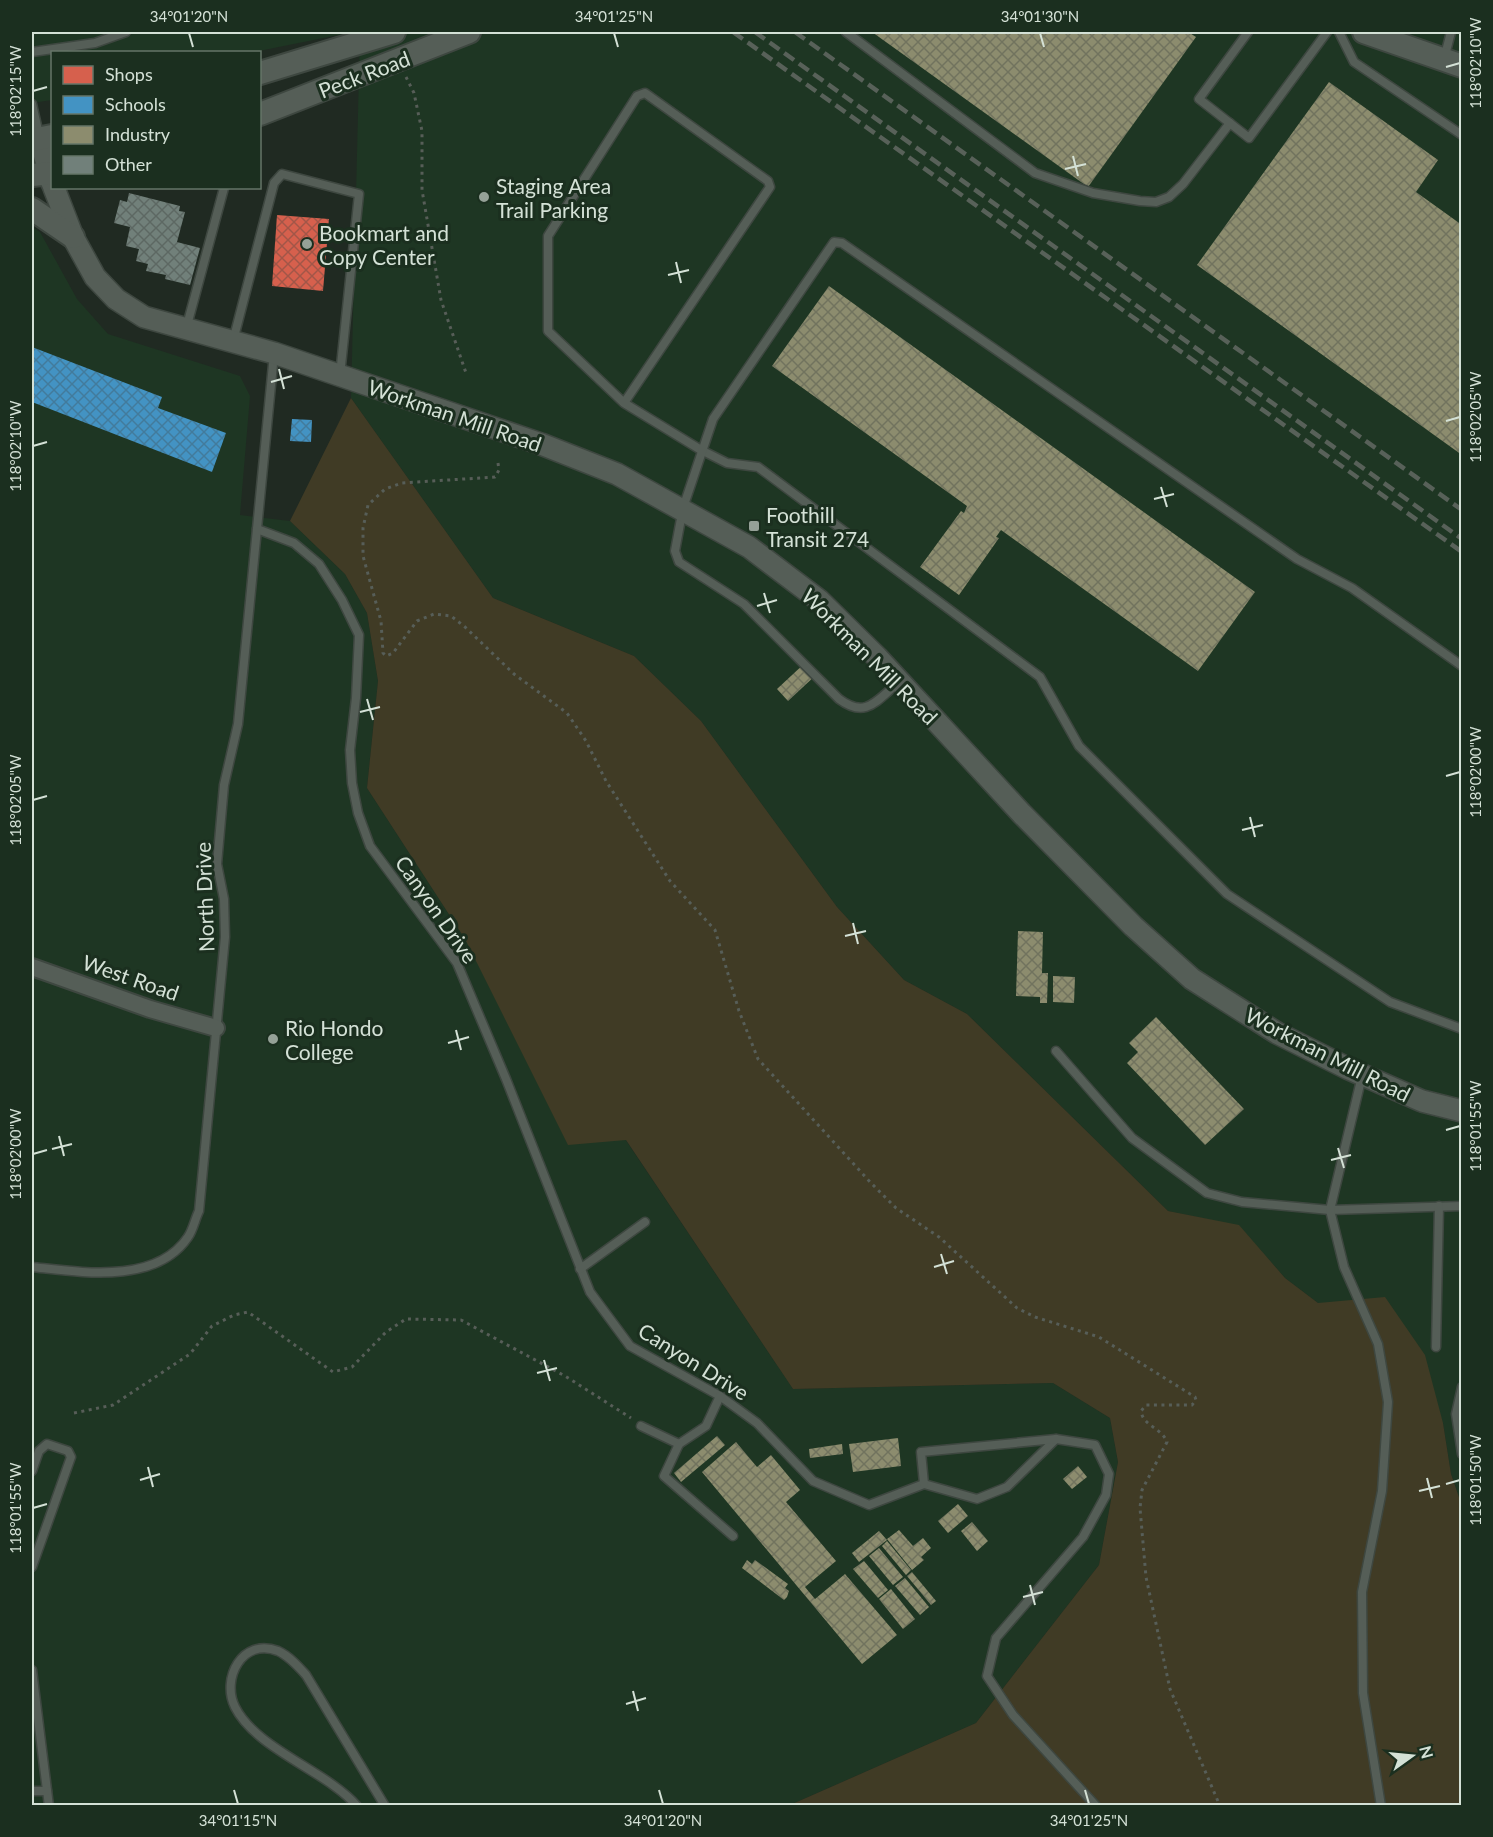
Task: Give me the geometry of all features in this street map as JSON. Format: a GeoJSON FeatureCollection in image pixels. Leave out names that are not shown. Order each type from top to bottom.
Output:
{"type":"FeatureCollection","features":[{"type":"Feature","properties":{"kind":"main road","name":"Peck Road"},"geometry":{"type":"LineString","coordinates":[[261,73],[394,32]]}},
{"type":"Feature","properties":{"kind":"main road","name":"Peck Road"},"geometry":{"type":"LineString","coordinates":[[261,114],[469,32]]}},
{"type":"Feature","properties":{"kind":"main road"},"geometry":{"type":"LineString","coordinates":[[1364,32],[1453,63]]}},
{"type":"Feature","properties":{"kind":"main road"},"geometry":{"type":"LineString","coordinates":[[32,209],[73,237]]}},
{"type":"Feature","properties":{"kind":"street","name":"Workman Mill Road"},"geometry":{"type":"LineString","coordinates":[[41,138],[48,179]]}},
{"type":"Feature","properties":{"kind":"street","name":"Workman Mill Road"},"geometry":{"type":"LineString","coordinates":[[52,189],[73,237],[95,277],[116,299],[144,317],[274,353],[541,444],[617,474],[683,508],[749,547],[819,600],[900,682],[1022,814],[1125,918],[1192,979],[1278,1033],[1362,1075],[1422,1101],[1461,1111]]}},
{"type":"Feature","properties":{"kind":"street","name":"West Road"},"geometry":{"type":"LineString","coordinates":[[32,967],[150,1009],[216,1028]]}},
{"type":"Feature","properties":{"kind":"lane"},"geometry":{"type":"LineString","coordinates":[[32,52],[95,42],[126,32]]}},
{"type":"Feature","properties":{"kind":"lane"},"geometry":{"type":"LineString","coordinates":[[846,32],[1035,173],[1093,193],[1156,202],[1169,197],[1183,184],[1230,123]]}},
{"type":"Feature","properties":{"kind":"lane"},"geometry":{"type":"LineString","coordinates":[[1248,32],[1199,99],[1250,137],[1327,32]]}},
{"type":"Feature","properties":{"kind":"lane"},"geometry":{"type":"LineString","coordinates":[[1339,32],[1354,62],[1461,135]]}},
{"type":"Feature","properties":{"kind":"lane"},"geometry":{"type":"LineString","coordinates":[[1451,32],[1453,63]]}},
{"type":"Feature","properties":{"kind":"lane"},"geometry":{"type":"LineString","coordinates":[[624,403],[770,187],[768,181],[645,93],[637,96],[548,236],[548,331],[624,403],[701,450],[728,462],[758,467],[1040,677],[1079,746],[1227,894],[1390,1002],[1461,1029]]}},
{"type":"Feature","properties":{"kind":"lane"},"geometry":{"type":"LineString","coordinates":[[32,104],[41,138]]}},
{"type":"Feature","properties":{"kind":"lane"},"geometry":{"type":"LineString","coordinates":[[233,342],[274,183],[282,174],[358,194],[340,376]]}},
{"type":"Feature","properties":{"kind":"lane"},"geometry":{"type":"LineString","coordinates":[[186,329],[224,189]]}},
{"type":"Feature","properties":{"kind":"lane"},"geometry":{"type":"LineString","coordinates":[[900,682],[863,709],[853,709],[839,699],[744,604],[679,562],[675,550],[683,508],[713,419],[834,242],[842,243],[1297,559],[1352,588],[1461,666]]}},
{"type":"Feature","properties":{"kind":"lane","name":"North Drive"},"geometry":{"type":"LineString","coordinates":[[32,1267],[76,1272],[122,1272],[170,1256],[188,1237],[199,1211],[225,937],[224,899],[217,864],[224,785],[238,724],[274,353]]}},
{"type":"Feature","properties":{"kind":"lane","name":"Canyon Drive"},"geometry":{"type":"LineString","coordinates":[[257,529],[294,543],[319,564],[342,600],[359,635],[356,698],[350,750],[352,783],[358,813],[370,846],[457,963],[506,1079],[590,1292],[630,1346],[720,1396],[756,1423],[813,1481],[869,1505],[924,1484]]}},
{"type":"Feature","properties":{"kind":"lane"},"geometry":{"type":"LineString","coordinates":[[1056,1051],[1132,1138],[1207,1193],[1242,1202],[1330,1210],[1461,1206]]}},
{"type":"Feature","properties":{"kind":"lane"},"geometry":{"type":"LineString","coordinates":[[1362,1075],[1330,1210],[1344,1267],[1378,1344],[1388,1402],[1382,1491],[1362,1592],[1364,1693],[1381,1806]]}},
{"type":"Feature","properties":{"kind":"lane"},"geometry":{"type":"LineString","coordinates":[[1436,1347],[1439,1206]]}},
{"type":"Feature","properties":{"kind":"lane"},"geometry":{"type":"LineString","coordinates":[[580,1269],[645,1222]]}},
{"type":"Feature","properties":{"kind":"lane"},"geometry":{"type":"LineString","coordinates":[[1461,1387],[1456,1414],[1461,1454]]}},
{"type":"Feature","properties":{"kind":"lane"},"geometry":{"type":"LineString","coordinates":[[720,1396],[706,1426],[679,1444],[664,1476],[733,1536]]}},
{"type":"Feature","properties":{"kind":"lane"},"geometry":{"type":"LineString","coordinates":[[641,1426],[679,1444]]}},
{"type":"Feature","properties":{"kind":"lane"},"geometry":{"type":"LineString","coordinates":[[1056,1439],[1007,1487],[977,1499],[924,1484],[921,1452],[1056,1439],[1095,1445],[1110,1474],[1106,1495],[1083,1536],[996,1638],[987,1676],[1013,1715],[1096,1806]]}},
{"type":"Feature","properties":{"kind":"lane"},"geometry":{"type":"LineString","coordinates":[[32,1471],[39,1450],[47,1444],[68,1451],[71,1457],[32,1567]]}},
{"type":"Feature","properties":{"kind":"lane"},"geometry":{"type":"LineString","coordinates":[[357,1806],[276,1746],[240,1715],[235,1707],[230,1685],[234,1665],[239,1659],[260,1650],[277,1651],[293,1661],[306,1675],[322,1699],[385,1806]]}},
{"type":"Feature","properties":{"kind":"lane"},"geometry":{"type":"LineString","coordinates":[[32,1670],[49,1806]]}},
{"type":"Feature","properties":{"kind":"lane"},"geometry":{"type":"LineString","coordinates":[[32,1791],[47,1791]]}},
{"type":"Feature","properties":{"kind":"path"},"geometry":{"type":"LineString","coordinates":[[405,75],[414,93],[422,131],[424,147],[421,176],[441,300],[466,373]]}},
{"type":"Feature","properties":{"kind":"path"},"geometry":{"type":"LineString","coordinates":[[498,463],[499,470],[495,477],[402,483],[384,489],[368,505],[363,528],[363,556],[381,621],[383,653],[386,656],[393,653],[417,621],[434,614],[451,616],[507,668],[567,713],[579,730],[606,781],[665,874],[715,930],[739,1011],[758,1059],[871,1183],[896,1208],[949,1246],[1017,1308],[1035,1317],[1099,1337],[1195,1396],[1196,1400],[1192,1405],[1146,1406],[1141,1411],[1144,1420],[1162,1434],[1167,1442],[1142,1490],[1141,1528],[1150,1602],[1170,1689],[1220,1806]]}},
{"type":"Feature","properties":{"kind":"path"},"geometry":{"type":"LineString","coordinates":[[74,1413],[113,1405],[190,1354],[212,1326],[234,1315],[248,1312],[333,1372],[352,1367],[386,1332],[406,1319],[460,1320],[615,1406],[641,1426]]}},
{"type":"Feature","properties":{"kind":"shaded area"},"geometry":{"type":"Polygon","coordinates":[[[32,32],[353,32],[259,51],[51,51],[51,100],[32,103],[32,32]]]}},
{"type":"Feature","properties":{"kind":"shaded area"},"geometry":{"type":"Polygon","coordinates":[[[360,32],[1461,32],[1461,1503],[1451,1474],[1443,1423],[1338,1303],[1318,1303],[1285,1278],[1239,1226],[1168,1211],[967,1014],[904,980],[837,907],[701,721],[634,656],[493,598],[351,398],[360,32]]]}},
{"type":"Feature","properties":{"kind":"shaded area","name":"Rio Hondo College"},"geometry":{"type":"Polygon","coordinates":[[[32,227],[40,232],[77,299],[108,334],[240,376],[250,396],[240,515],[290,521],[345,574],[367,613],[378,681],[367,788],[465,939],[625,1139],[793,1389],[1053,1383],[1110,1418],[1118,1462],[1099,1565],[976,1723],[790,1805],[32,1805],[32,227]]]}},
{"type":"Feature","properties":{"kind":"shaded area"},"geometry":{"type":"Polygon","coordinates":[[[351,398],[493,598],[634,656],[701,721],[837,907],[904,980],[967,1014],[1168,1211],[1239,1225],[1285,1278],[1318,1303],[1385,1297],[1425,1355],[1443,1423],[1451,1474],[1461,1503],[1461,1805],[790,1805],[976,1723],[1099,1565],[1118,1462],[1110,1418],[1053,1383],[793,1389],[626,1140],[568,1145],[465,939],[367,788],[378,681],[367,613],[345,574],[290,521],[351,398]]]}},
{"type":"Feature","properties":{"kind":"building: Shops"},"geometry":{"type":"Polygon","coordinates":[[[277,215],[329,219],[323,291],[272,286],[277,215]]]}},
{"type":"Feature","properties":{"kind":"building: Schools"},"geometry":{"type":"Polygon","coordinates":[[[32,347],[162,397],[158,408],[226,433],[212,472],[32,402],[32,347]]]}},
{"type":"Feature","properties":{"kind":"building: Schools"},"geometry":{"type":"Polygon","coordinates":[[[292,419],[312,420],[311,442],[290,441],[292,419]]]}},
{"type":"Feature","properties":{"kind":"building: Industry"},"geometry":{"type":"Polygon","coordinates":[[[872,32],[1188,32],[1196,37],[1088,187],[872,32]]]}},
{"type":"Feature","properties":{"kind":"building: Industry"},"geometry":{"type":"Polygon","coordinates":[[[1329,82],[1438,160],[1416,192],[1462,225],[1462,455],[1197,265],[1329,82]]]}},
{"type":"Feature","properties":{"kind":"building: Industry"},"geometry":{"type":"Polygon","coordinates":[[[829,286],[1255,592],[1198,671],[1001,530],[996,537],[999,538],[959,595],[920,567],[961,511],[964,513],[967,506],[772,366],[829,286]]]}},
{"type":"Feature","properties":{"kind":"building: Industry"},"geometry":{"type":"Polygon","coordinates":[[[806,662],[817,674],[788,701],[777,689],[806,662]]]}},
{"type":"Feature","properties":{"kind":"building: Industry"},"geometry":{"type":"Polygon","coordinates":[[[1018,931],[1043,932],[1042,973],[1048,973],[1047,1003],[1040,1003],[1040,997],[1016,996],[1018,931]]]}},
{"type":"Feature","properties":{"kind":"building: Industry"},"geometry":{"type":"Polygon","coordinates":[[[1053,976],[1075,977],[1074,1003],[1053,1002],[1053,976]]]}},
{"type":"Feature","properties":{"kind":"building: Industry"},"geometry":{"type":"Polygon","coordinates":[[[1156,1017],[1244,1109],[1205,1145],[1127,1063],[1138,1052],[1129,1043],[1156,1017]]]}},
{"type":"Feature","properties":{"kind":"building: Industry"},"geometry":{"type":"Polygon","coordinates":[[[717,1436],[725,1445],[681,1482],[674,1473],[717,1436]]]}},
{"type":"Feature","properties":{"kind":"building: Industry"},"geometry":{"type":"Polygon","coordinates":[[[898,1438],[901,1466],[853,1472],[849,1444],[898,1438]]]}},
{"type":"Feature","properties":{"kind":"building: Industry"},"geometry":{"type":"Polygon","coordinates":[[[736,1442],[757,1467],[771,1455],[800,1490],[786,1502],[836,1561],[805,1587],[815,1599],[845,1574],[897,1635],[862,1664],[702,1472],[736,1442]]]}},
{"type":"Feature","properties":{"kind":"building: Industry"},"geometry":{"type":"Polygon","coordinates":[[[842,1444],[843,1454],[810,1458],[809,1449],[842,1444]]]}},
{"type":"Feature","properties":{"kind":"building: Industry"},"geometry":{"type":"Polygon","coordinates":[[[1078,1466],[1087,1477],[1072,1489],[1063,1479],[1078,1466]]]}},
{"type":"Feature","properties":{"kind":"building: Industry"},"geometry":{"type":"Polygon","coordinates":[[[958,1504],[968,1516],[948,1533],[938,1521],[958,1504]]]}},
{"type":"Feature","properties":{"kind":"building: Industry"},"geometry":{"type":"Polygon","coordinates":[[[972,1522],[988,1541],[977,1551],[961,1531],[972,1522]]]}},
{"type":"Feature","properties":{"kind":"building: Industry"},"geometry":{"type":"Polygon","coordinates":[[[899,1530],[913,1546],[923,1538],[931,1548],[921,1557],[924,1560],[912,1570],[887,1539],[899,1530]]]}},
{"type":"Feature","properties":{"kind":"building: Industry"},"geometry":{"type":"Polygon","coordinates":[[[879,1531],[887,1540],[859,1562],[852,1553],[879,1531]]]}},
{"type":"Feature","properties":{"kind":"building: Industry"},"geometry":{"type":"Polygon","coordinates":[[[887,1541],[911,1570],[906,1575],[882,1546],[887,1541]]]}},
{"type":"Feature","properties":{"kind":"building: Industry"},"geometry":{"type":"Polygon","coordinates":[[[879,1548],[903,1577],[893,1585],[869,1556],[879,1548]]]}},
{"type":"Feature","properties":{"kind":"building: Industry"},"geometry":{"type":"Polygon","coordinates":[[[747,1560],[752,1564],[755,1560],[788,1584],[785,1588],[789,1591],[784,1600],[742,1568],[747,1560]]]}},
{"type":"Feature","properties":{"kind":"building: Industry"},"geometry":{"type":"Polygon","coordinates":[[[864,1561],[888,1590],[878,1598],[853,1569],[864,1561]]]}},
{"type":"Feature","properties":{"kind":"building: Industry"},"geometry":{"type":"Polygon","coordinates":[[[912,1572],[936,1601],[931,1605],[907,1576],[912,1572]]]}},
{"type":"Feature","properties":{"kind":"building: Industry"},"geometry":{"type":"Polygon","coordinates":[[[905,1578],[929,1607],[920,1615],[895,1586],[905,1578]]]}},
{"type":"Feature","properties":{"kind":"building: Industry"},"geometry":{"type":"Polygon","coordinates":[[[891,1589],[915,1619],[903,1629],[879,1599],[891,1589]]]}},
{"type":"Feature","properties":{"kind":"building: Other"},"geometry":{"type":"Polygon","coordinates":[[[129,193],[180,206],[179,211],[185,212],[177,242],[200,248],[190,285],[165,279],[166,275],[146,271],[148,264],[136,261],[139,249],[126,246],[130,227],[114,223],[120,200],[127,202],[129,193]]]}},
{"type":"Feature","properties":{"kind":"railway"},"geometry":{"type":"LineString","coordinates":[[733,32],[1462,552]]}},
{"type":"Feature","properties":{"kind":"railway"},"geometry":{"type":"LineString","coordinates":[[755,32],[1462,539]]}},
{"type":"Feature","properties":{"kind":"railway"},"geometry":{"type":"LineString","coordinates":[[795,32],[1462,510]]}},
{"type":"Feature","properties":{"kind":"place","name":"Staging Area Trail Parking"},"geometry":{"type":"Point","coordinates":[484,197]}},
{"type":"Feature","properties":{"kind":"place","name":"Bookmart and Copy Center"},"geometry":{"type":"Point","coordinates":[307,244]}},
{"type":"Feature","properties":{"kind":"place","name":"Foothill Transit 274"},"geometry":{"type":"Point","coordinates":[754,526]}},
{"type":"Feature","properties":{"kind":"place","name":"Rio Hondo College"},"geometry":{"type":"Point","coordinates":[273,1039]}}]}
